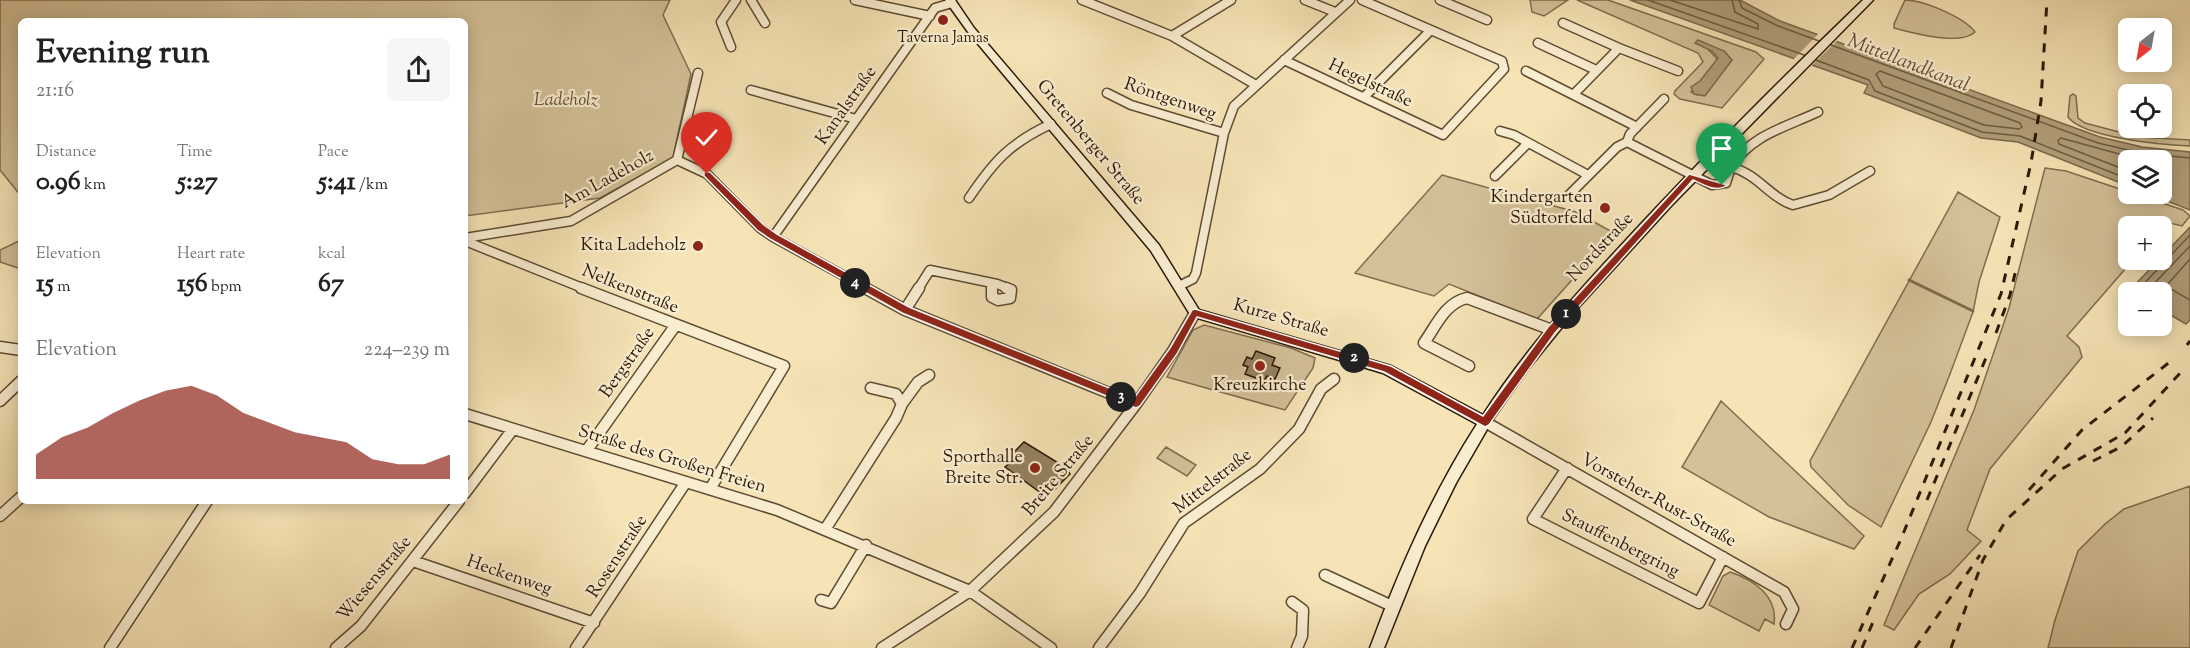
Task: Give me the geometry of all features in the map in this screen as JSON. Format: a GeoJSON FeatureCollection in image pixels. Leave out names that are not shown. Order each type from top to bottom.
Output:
{"type":"FeatureCollection","features":[{"type":"Feature","properties":{"kind":"main road","name":"Nordstraße"},"geometry":{"type":"LineString","coordinates":[[1377,648],[1392,606],[1432,516],[1485,422],[1552,330],[1692,176],[1868,0]]}},
{"type":"Feature","properties":{"kind":"main road","name":"Gretenberger Straße"},"geometry":{"type":"LineString","coordinates":[[951,1],[971,30],[1155,248],[1180,285],[1195,313]]}},
{"type":"Feature","properties":{"kind":"main road","name":"Kurze Straße"},"geometry":{"type":"LineString","coordinates":[[1195,313],[1387,369],[1485,422]]}},
{"type":"Feature","properties":{"kind":"street"},"geometry":{"type":"LineString","coordinates":[[731,47],[720,25],[720,19],[736,0]]}},
{"type":"Feature","properties":{"kind":"street"},"geometry":{"type":"LineString","coordinates":[[751,0],[765,23]]}},
{"type":"Feature","properties":{"kind":"street"},"geometry":{"type":"LineString","coordinates":[[855,0],[930,16]]}},
{"type":"Feature","properties":{"kind":"street"},"geometry":{"type":"LineString","coordinates":[[1082,0],[1172,36],[1208,54],[1256,85]]}},
{"type":"Feature","properties":{"kind":"street"},"geometry":{"type":"LineString","coordinates":[[1172,36],[1231,0]]}},
{"type":"Feature","properties":{"kind":"street"},"geometry":{"type":"LineString","coordinates":[[1305,0],[1335,12]]}},
{"type":"Feature","properties":{"kind":"street"},"geometry":{"type":"LineString","coordinates":[[1180,285],[1192,279],[1196,273],[1224,133],[1234,106],[1350,0]]}},
{"type":"Feature","properties":{"kind":"street"},"geometry":{"type":"LineString","coordinates":[[1362,0],[1431,30],[1364,97]]}},
{"type":"Feature","properties":{"kind":"street"},"geometry":{"type":"LineString","coordinates":[[1440,0],[1487,20]]}},
{"type":"Feature","properties":{"kind":"street","name":"Kanalstraße"},"geometry":{"type":"LineString","coordinates":[[773,237],[935,8],[951,1]]}},
{"type":"Feature","properties":{"kind":"street"},"geometry":{"type":"LineString","coordinates":[[1563,23],[1678,71]]}},
{"type":"Feature","properties":{"kind":"street","name":"Hegelstraße"},"geometry":{"type":"LineString","coordinates":[[1284,60],[1443,135],[1505,65],[1502,61],[1431,30]]}},
{"type":"Feature","properties":{"kind":"street"},"geometry":{"type":"LineString","coordinates":[[1538,43],[1596,70]]}},
{"type":"Feature","properties":{"kind":"street"},"geometry":{"type":"LineString","coordinates":[[1574,94],[1619,48]]}},
{"type":"Feature","properties":{"kind":"street"},"geometry":{"type":"LineString","coordinates":[[1526,71],[1637,127]]}},
{"type":"Feature","properties":{"kind":"street","name":"Am Ladeholz"},"geometry":{"type":"LineString","coordinates":[[468,239],[572,221],[677,160],[698,73]]}},
{"type":"Feature","properties":{"kind":"street"},"geometry":{"type":"LineString","coordinates":[[751,90],[856,119]]}},
{"type":"Feature","properties":{"kind":"street","name":"Röntgenweg"},"geometry":{"type":"LineString","coordinates":[[1107,93],[1131,105],[1224,133]]}},
{"type":"Feature","properties":{"kind":"street"},"geometry":{"type":"LineString","coordinates":[[1566,198],[1617,147],[1627,142],[1637,127],[1664,99]]}},
{"type":"Feature","properties":{"kind":"street"},"geometry":{"type":"LineString","coordinates":[[1627,142],[1692,176],[1712,185],[1722,185],[1728,180],[1737,155],[1747,144],[1818,112]]}},
{"type":"Feature","properties":{"kind":"street"},"geometry":{"type":"LineString","coordinates":[[969,198],[998,155],[1007,146],[1051,124]]}},
{"type":"Feature","properties":{"kind":"street"},"geometry":{"type":"LineString","coordinates":[[1500,131],[1588,175]]}},
{"type":"Feature","properties":{"kind":"street"},"geometry":{"type":"LineString","coordinates":[[1495,176],[1528,143]]}},
{"type":"Feature","properties":{"kind":"street"},"geometry":{"type":"LineString","coordinates":[[677,160],[707,174],[760,228],[773,237],[905,310],[1136,404]]}},
{"type":"Feature","properties":{"kind":"street"},"geometry":{"type":"LineString","coordinates":[[1731,167],[1753,173],[1784,202],[1801,205],[1832,194],[1870,171]]}},
{"type":"Feature","properties":{"kind":"street","name":"Nelkenstraße"},"geometry":{"type":"LineString","coordinates":[[468,241],[675,326],[784,366],[710,489]]}},
{"type":"Feature","properties":{"kind":"street"},"geometry":{"type":"LineString","coordinates":[[905,310],[930,270],[992,284]]}},
{"type":"Feature","properties":{"kind":"street"},"geometry":{"type":"LineString","coordinates":[[1469,366],[1424,343],[1452,304],[1460,298],[1467,298],[1552,330]]}},
{"type":"Feature","properties":{"kind":"street","name":"Breite Straße"},"geometry":{"type":"LineString","coordinates":[[882,648],[970,591],[1054,512],[1136,404],[1173,351],[1195,313]]}},
{"type":"Feature","properties":{"kind":"street","name":"Bergstraße"},"geometry":{"type":"LineString","coordinates":[[587,450],[675,326]]}},
{"type":"Feature","properties":{"kind":"street"},"geometry":{"type":"LineString","coordinates":[[0,348],[18,350]]}},
{"type":"Feature","properties":{"kind":"street"},"geometry":{"type":"LineString","coordinates":[[826,528],[896,418],[902,404],[918,382],[929,375]]}},
{"type":"Feature","properties":{"kind":"street","name":"Mittelstraße"},"geometry":{"type":"LineString","coordinates":[[1099,648],[1140,593],[1184,523],[1260,469],[1299,429],[1321,389],[1334,379]]}},
{"type":"Feature","properties":{"kind":"street"},"geometry":{"type":"LineString","coordinates":[[0,401],[18,384]]}},
{"type":"Feature","properties":{"kind":"street"},"geometry":{"type":"LineString","coordinates":[[871,388],[896,394],[902,404]]}},
{"type":"Feature","properties":{"kind":"street","name":"Straße des Großen Freien"},"geometry":{"type":"LineString","coordinates":[[468,415],[587,450],[826,528],[970,591],[1051,648]]}},
{"type":"Feature","properties":{"kind":"street","name":"Vorsteher-Rust-Straße"},"geometry":{"type":"LineString","coordinates":[[1485,422],[1784,592],[1793,609],[1786,624]]}},
{"type":"Feature","properties":{"kind":"street"},"geometry":{"type":"LineString","coordinates":[[468,490],[513,429]]}},
{"type":"Feature","properties":{"kind":"street","name":"Stauffenbergring"},"geometry":{"type":"LineString","coordinates":[[1567,468],[1533,519],[1699,603],[1723,557]]}},
{"type":"Feature","properties":{"kind":"street","name":"Rosenstraße"},"geometry":{"type":"LineString","coordinates":[[576,648],[686,482]]}},
{"type":"Feature","properties":{"kind":"street"},"geometry":{"type":"LineString","coordinates":[[0,516],[18,500]]}},
{"type":"Feature","properties":{"kind":"street"},"geometry":{"type":"LineString","coordinates":[[111,648],[205,504]]}},
{"type":"Feature","properties":{"kind":"street","name":"Wiesenstraße"},"geometry":{"type":"LineString","coordinates":[[336,648],[361,626],[457,504]]}},
{"type":"Feature","properties":{"kind":"street"},"geometry":{"type":"LineString","coordinates":[[821,600],[831,603],[866,545]]}},
{"type":"Feature","properties":{"kind":"street","name":"Heckenweg"},"geometry":{"type":"LineString","coordinates":[[413,561],[594,623]]}},
{"type":"Feature","properties":{"kind":"street"},"geometry":{"type":"LineString","coordinates":[[1325,576],[1392,606]]}},
{"type":"Feature","properties":{"kind":"street"},"geometry":{"type":"LineString","coordinates":[[1292,602],[1303,610],[1302,636],[1297,648]]}},
{"type":"Feature","properties":{"kind":"green space","name":"Ladeholz"},"geometry":{"type":"Polygon","coordinates":[[[0,0],[670,0],[663,15],[691,74],[673,158],[600,198],[468,216],[468,18],[18,18],[18,192],[0,170],[0,0]]]}},
{"type":"Feature","properties":{"kind":"green space"},"geometry":{"type":"Polygon","coordinates":[[[1530,0],[1568,0],[1544,16],[1532,12],[1530,0]]]}},
{"type":"Feature","properties":{"kind":"green space"},"geometry":{"type":"Polygon","coordinates":[[[1577,0],[1608,0],[1756,52],[1764,59],[1722,108],[1680,99],[1674,94],[1703,62],[1698,53],[1577,0]],[[1707,48],[1718,60],[1691,92],[1697,95],[1709,89],[1732,60],[1724,51],[1707,48]]]}},
{"type":"Feature","properties":{"kind":"green space"},"geometry":{"type":"Polygon","coordinates":[[[1905,0],[1943,10],[1970,26],[1975,32],[1959,38],[1948,38],[1894,28],[1905,0]]]}},
{"type":"Feature","properties":{"kind":"green space"},"geometry":{"type":"Polygon","coordinates":[[[2073,94],[2076,96],[2078,118],[2085,123],[2118,132],[2118,137],[2090,130],[2068,117],[2070,96],[2073,94]]]}},
{"type":"Feature","properties":{"kind":"green space"},"geometry":{"type":"Polygon","coordinates":[[[2120,138],[2190,140],[2190,146],[2162,144],[2120,138]]]}},
{"type":"Feature","properties":{"kind":"green space"},"geometry":{"type":"Polygon","coordinates":[[[2045,168],[2066,171],[2118,188],[2118,204],[2165,204],[2183,210],[2190,216],[2182,226],[2172,224],[2172,216],[2118,216],[2118,270],[2124,270],[2067,336],[2079,347],[2082,357],[1990,469],[1967,530],[1981,541],[1950,574],[1919,594],[1894,630],[1884,625],[1974,410],[2009,308],[2045,168]]]}},
{"type":"Feature","properties":{"kind":"green space"},"geometry":{"type":"Polygon","coordinates":[[[1442,175],[1576,212],[1614,233],[1537,319],[1449,284],[1434,296],[1355,273],[1442,175]]]}},
{"type":"Feature","properties":{"kind":"green space"},"geometry":{"type":"Polygon","coordinates":[[[1958,192],[2000,217],[1979,282],[1973,312],[1950,374],[1931,422],[1881,527],[1848,505],[1811,467],[1810,461],[1958,192]]]}},
{"type":"Feature","properties":{"kind":"green space"},"geometry":{"type":"Polygon","coordinates":[[[18,241],[18,268],[0,262],[0,250],[18,241]]]}},
{"type":"Feature","properties":{"kind":"green space"},"geometry":{"type":"Polygon","coordinates":[[[1204,325],[1291,348],[1315,358],[1313,368],[1285,410],[1167,377],[1193,330],[1204,325]]]}},
{"type":"Feature","properties":{"kind":"green space"},"geometry":{"type":"Polygon","coordinates":[[[1721,401],[1864,536],[1854,549],[1769,517],[1682,467],[1721,401]]]}},
{"type":"Feature","properties":{"kind":"green space"},"geometry":{"type":"Polygon","coordinates":[[[1166,447],[1196,465],[1187,476],[1157,458],[1166,447]]]}},
{"type":"Feature","properties":{"kind":"green space"},"geometry":{"type":"Polygon","coordinates":[[[2190,486],[2190,648],[2048,648],[2078,551],[2124,509],[2190,486]]]}},
{"type":"Feature","properties":{"kind":"green space"},"geometry":{"type":"Polygon","coordinates":[[[1730,572],[1756,585],[1768,597],[1774,614],[1774,624],[1765,619],[1759,631],[1709,605],[1723,576],[1730,572]]]}},
{"type":"Feature","properties":{"kind":"water"},"geometry":{"type":"Polygon","coordinates":[[[1630,0],[1740,0],[1780,21],[2100,137],[2142,147],[2171,150],[2118,150],[2118,182],[2018,142],[1981,138],[1864,93],[1868,85],[1630,0]]]}},
{"type":"Feature","properties":{"kind":"water"},"geometry":{"type":"Polygon","coordinates":[[[1698,40],[1724,51],[1732,60],[1705,96],[1694,94],[1691,87],[1700,81],[1718,58],[1712,51],[1695,43],[1698,40]]]}},
{"type":"Feature","properties":{"kind":"water"},"geometry":{"type":"Polygon","coordinates":[[[2172,150],[2190,152],[2190,210],[2172,203],[2172,150]]]}},
{"type":"Feature","properties":{"kind":"water"},"geometry":{"type":"Polygon","coordinates":[[[2190,227],[2190,320],[2186,324],[2172,316],[2172,282],[2138,282],[2149,270],[2172,270],[2172,246],[2190,227]]]}},
{"type":"Feature","properties":{"kind":"pier"},"geometry":{"type":"Polygon","coordinates":[[[1820,32],[1839,39],[1810,67],[1792,61],[1820,32]]]}},
{"type":"Feature","properties":{"kind":"building","name":"Kreuzkirche"},"geometry":{"type":"Polygon","coordinates":[[[1256,351],[1275,358],[1272,365],[1280,368],[1275,379],[1267,376],[1264,381],[1245,374],[1248,367],[1243,365],[1247,357],[1252,359],[1256,351]]]}},
{"type":"Feature","properties":{"kind":"building","name":"Sporthalle Breite Str."},"geometry":{"type":"Polygon","coordinates":[[[1024,442],[1065,467],[1070,474],[1053,491],[1047,487],[1041,493],[1005,467],[1017,457],[1012,454],[1024,442]]]}},
{"type":"Feature","properties":{"kind":"waterway"},"geometry":{"type":"LineString","coordinates":[[1909,280],[1973,311]]}},
{"type":"Feature","properties":{"kind":"railway"},"geometry":{"type":"LineString","coordinates":[[1852,648],[1901,539],[2001,294],[2031,163],[2041,101],[2047,0]]}},
{"type":"Feature","properties":{"kind":"railway"},"geometry":{"type":"LineString","coordinates":[[1996,333],[2010,295],[2017,265]]}},
{"type":"Feature","properties":{"kind":"railway"},"geometry":{"type":"LineString","coordinates":[[2187,345],[2190,341]]}},
{"type":"Feature","properties":{"kind":"railway"},"geometry":{"type":"LineString","coordinates":[[1927,500],[1988,353]]}},
{"type":"Feature","properties":{"kind":"railway"},"geometry":{"type":"LineString","coordinates":[[2029,490],[2082,430],[2175,358]]}},
{"type":"Feature","properties":{"kind":"railway"},"geometry":{"type":"LineString","coordinates":[[1951,648],[1983,560],[2006,520],[2062,469],[2125,433],[2182,371]]}},
{"type":"Feature","properties":{"kind":"railway"},"geometry":{"type":"LineString","coordinates":[[2093,461],[2121,447],[2153,418]]}},
{"type":"Feature","properties":{"kind":"railway"},"geometry":{"type":"LineString","coordinates":[[1915,648],[1980,555]]}},
{"type":"Feature","properties":{"kind":"railway"},"geometry":{"type":"LineString","coordinates":[[1862,648],[1876,615]]}},
{"type":"Feature","properties":{"kind":"place","name":"Taverna Jamas"},"geometry":{"type":"Point","coordinates":[943,20]}},
{"type":"Feature","properties":{"kind":"place","name":"Kindergarten Südtorfeld"},"geometry":{"type":"Point","coordinates":[1605,208]}},
{"type":"Feature","properties":{"kind":"place","name":"Kita Ladeholz"},"geometry":{"type":"Point","coordinates":[698,246]}},
{"type":"Feature","properties":{"kind":"place","name":"Kreuzkirche"},"geometry":{"type":"Point","coordinates":[1260,366]}},
{"type":"Feature","properties":{"kind":"place","name":"Sporthalle Breite Str."},"geometry":{"type":"Point","coordinates":[1035,468]}},
{"type":"Feature","properties":{"kind":"route"},"geometry":{"type":"LineString","coordinates":[[707,174],[760,228],[773,237],[905,310],[1136,404],[1173,351],[1195,313],[1372,363],[1403,376],[1485,422],[1552,330],[1692,176],[1712,185],[1722,185]]}},
{"type":"Feature","properties":{"kind":"water label","name":"Mittellandkanal"},"geometry":{"type":"Point","coordinates":[1908,64]}}]}
